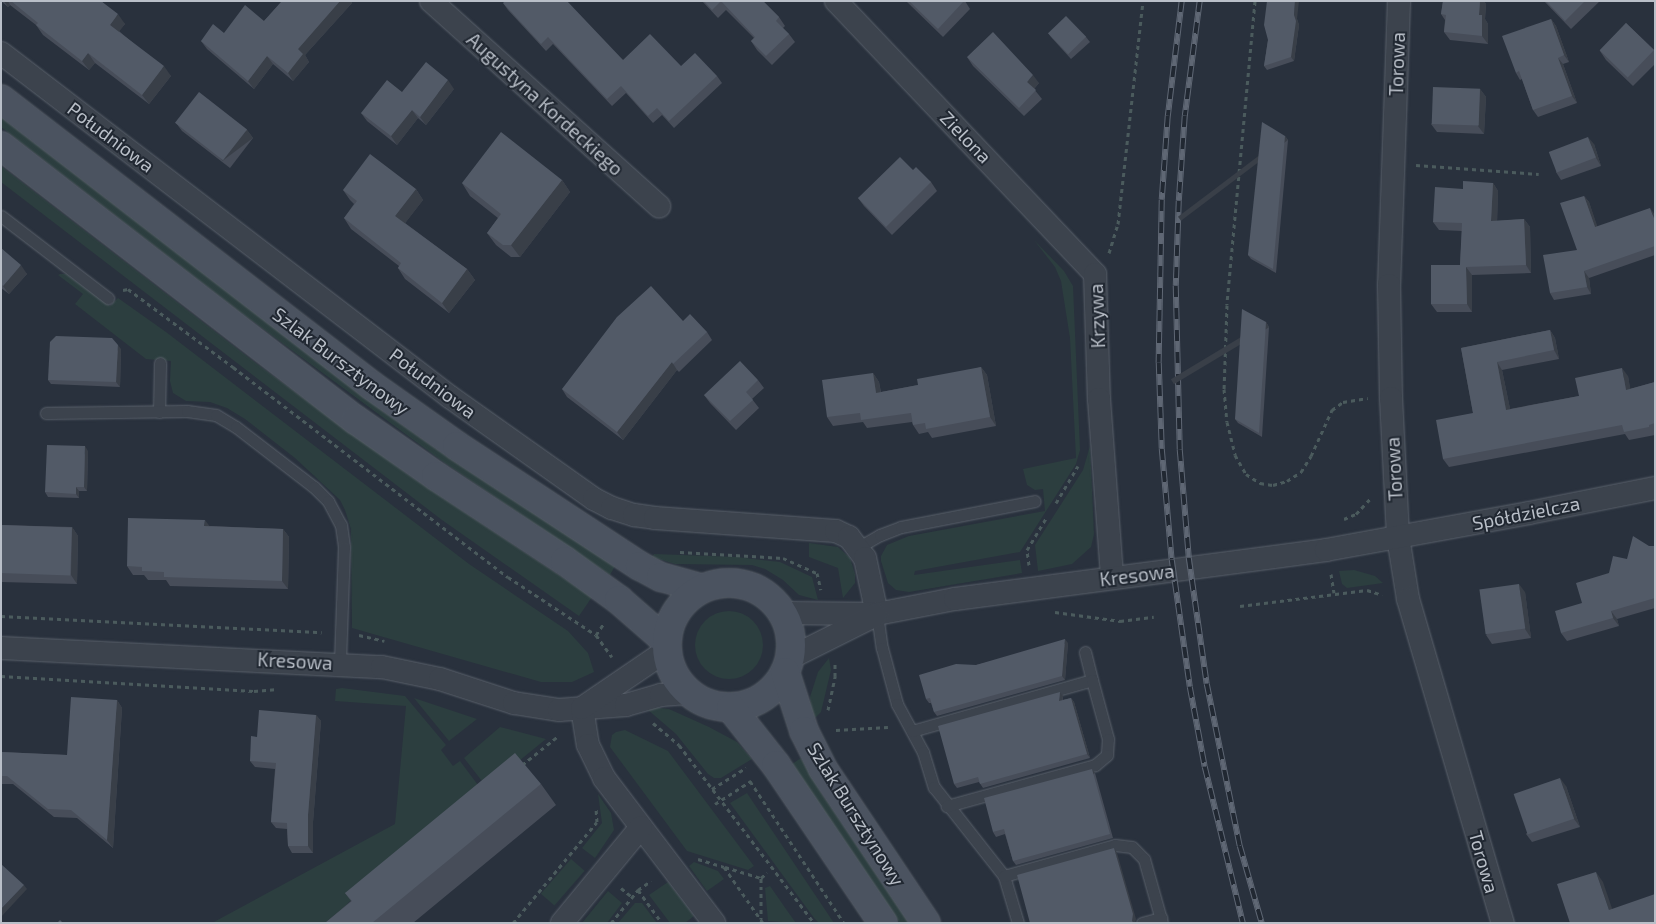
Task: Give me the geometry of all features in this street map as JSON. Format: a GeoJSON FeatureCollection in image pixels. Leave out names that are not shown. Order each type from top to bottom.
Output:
{"type":"FeatureCollection","features":[{"type":"Feature","properties":{"kind":"main road","name":"Szlak Bursztynowy"},"geometry":{"type":"LineString","coordinates":[[1,99],[371,385],[436,432],[640,566],[661,577],[701,588]]}},
{"type":"Feature","properties":{"kind":"main road","name":"Szlak Bursztynowy"},"geometry":{"type":"LineString","coordinates":[[1,146],[356,420],[619,600],[666,646]]}},
{"type":"Feature","properties":{"kind":"main road"},"geometry":{"type":"LineString","coordinates":[[720,583],[738,583],[756,588],[771,599],[783,613],[789,628],[788,665],[775,687],[762,698],[747,705],[731,708],[701,702],[677,682],[670,666],[666,646],[669,624],[677,610],[688,597],[701,588],[720,583]]}},
{"type":"Feature","properties":{"kind":"main road","name":"Szlak Bursztynowy"},"geometry":{"type":"LineString","coordinates":[[788,665],[804,731],[823,769],[926,923]]}},
{"type":"Feature","properties":{"kind":"main road","name":"Szlak Bursztynowy"},"geometry":{"type":"LineString","coordinates":[[731,708],[776,765],[882,923]]}},
{"type":"Feature","properties":{"kind":"street","name":"Augustyna Kordeckiego"},"geometry":{"type":"LineString","coordinates":[[431,1],[659,206]]}},
{"type":"Feature","properties":{"kind":"street","name":"Zielona"},"geometry":{"type":"LineString","coordinates":[[836,1],[1095,274]]}},
{"type":"Feature","properties":{"kind":"street","name":"Torowa"},"geometry":{"type":"LineString","coordinates":[[1399,1],[1389,285],[1391,398],[1398,537],[1408,599],[1503,923]]}},
{"type":"Feature","properties":{"kind":"street","name":"Południowa"},"geometry":{"type":"LineString","coordinates":[[1,53],[450,397],[594,498],[620,510],[654,518],[836,531],[849,537],[865,558],[870,573],[877,614]]}},
{"type":"Feature","properties":{"kind":"street","name":"Krzywa"},"geometry":{"type":"LineString","coordinates":[[1095,274],[1099,399],[1112,577]]}},
{"type":"Feature","properties":{"kind":"street","name":"Spółdzielcza"},"geometry":{"type":"LineString","coordinates":[[1398,537],[1655,488]]}},
{"type":"Feature","properties":{"kind":"street","name":"Kresowa"},"geometry":{"type":"LineString","coordinates":[[877,614],[955,599],[1112,577],[1226,564],[1398,537]]}},
{"type":"Feature","properties":{"kind":"street"},"geometry":{"type":"LineString","coordinates":[[783,613],[877,614]]}},
{"type":"Feature","properties":{"kind":"street"},"geometry":{"type":"LineString","coordinates":[[788,665],[877,614]]}},
{"type":"Feature","properties":{"kind":"street","name":"Kresowa"},"geometry":{"type":"LineString","coordinates":[[582,708],[666,646]]}},
{"type":"Feature","properties":{"kind":"street","name":"Kresowa"},"geometry":{"type":"LineString","coordinates":[[1,648],[340,663],[411,671],[540,709],[559,710],[626,705],[662,696],[688,693]]}},
{"type":"Feature","properties":{"kind":"street"},"geometry":{"type":"LineString","coordinates":[[582,708],[588,745],[594,762],[604,778],[714,923]]}},
{"type":"Feature","properties":{"kind":"street"},"geometry":{"type":"LineString","coordinates":[[562,923],[642,826]]}},
{"type":"Feature","properties":{"kind":"lane"},"geometry":{"type":"LineString","coordinates":[[1,216],[112,294]]}},
{"type":"Feature","properties":{"kind":"lane"},"geometry":{"type":"LineString","coordinates":[[159,412],[160,363]]}},
{"type":"Feature","properties":{"kind":"lane"},"geometry":{"type":"LineString","coordinates":[[46,413],[202,412],[216,415],[274,455],[328,501],[341,525],[344,547],[340,663]]}},
{"type":"Feature","properties":{"kind":"lane"},"geometry":{"type":"LineString","coordinates":[[858,547],[880,535],[901,527],[1035,501]]}},
{"type":"Feature","properties":{"kind":"lane"},"geometry":{"type":"LineString","coordinates":[[877,614],[882,648],[897,704],[923,752],[934,787],[947,806],[1004,876],[1018,923]]}},
{"type":"Feature","properties":{"kind":"lane"},"geometry":{"type":"LineString","coordinates":[[947,806],[1095,765],[1107,755],[1108,739],[1085,652]]}},
{"type":"Feature","properties":{"kind":"lane"},"geometry":{"type":"LineString","coordinates":[[912,731],[1092,680]]}},
{"type":"Feature","properties":{"kind":"lane"},"geometry":{"type":"LineString","coordinates":[[1004,876],[1115,845],[1132,847],[1144,859],[1161,920],[1142,923]]}},
{"type":"Feature","properties":{"kind":"path","name":"Krzywa"},"geometry":{"type":"LineString","coordinates":[[1095,274],[1106,258],[1118,224],[1142,1]]}},
{"type":"Feature","properties":{"kind":"path"},"geometry":{"type":"LineString","coordinates":[[1254,1],[1227,304],[1224,389],[1227,422],[1235,455],[1246,474],[1260,482],[1273,485],[1287,481],[1301,472],[1311,456],[1332,410],[1343,402],[1351,400],[1391,398]]}},
{"type":"Feature","properties":{"kind":"path"},"geometry":{"type":"LineString","coordinates":[[1393,164],[1539,174]]}},
{"type":"Feature","properties":{"kind":"path"},"geometry":{"type":"LineString","coordinates":[[112,294],[128,290],[508,577],[596,635],[616,661]]}},
{"type":"Feature","properties":{"kind":"path"},"geometry":{"type":"LineString","coordinates":[[1082,460],[1027,550],[1036,608],[1120,621],[1154,617]]}},
{"type":"Feature","properties":{"kind":"path"},"geometry":{"type":"LineString","coordinates":[[678,552],[783,558],[817,573],[822,594]]}},
{"type":"Feature","properties":{"kind":"path"},"geometry":{"type":"LineString","coordinates":[[1240,606],[1367,590],[1381,594],[1389,603],[1408,599]]}},
{"type":"Feature","properties":{"kind":"path"},"geometry":{"type":"LineString","coordinates":[[827,711],[835,676],[834,659]]}},
{"type":"Feature","properties":{"kind":"path"},"geometry":{"type":"LineString","coordinates":[[1,676],[254,691],[284,688]]}},
{"type":"Feature","properties":{"kind":"path"},"geometry":{"type":"LineString","coordinates":[[646,718],[679,745],[814,923]]}},
{"type":"Feature","properties":{"kind":"path"},"geometry":{"type":"LineString","coordinates":[[836,730],[885,726],[912,731]]}},
{"type":"Feature","properties":{"kind":"path"},"geometry":{"type":"LineString","coordinates":[[548,734],[557,737],[562,744]]}},
{"type":"Feature","properties":{"kind":"path"},"geometry":{"type":"LineString","coordinates":[[519,768],[557,737]]}},
{"type":"Feature","properties":{"kind":"path"},"geometry":{"type":"LineString","coordinates":[[712,789],[750,765]]}},
{"type":"Feature","properties":{"kind":"path"},"geometry":{"type":"LineString","coordinates":[[715,804],[758,776]]}},
{"type":"Feature","properties":{"kind":"path"},"geometry":{"type":"LineString","coordinates":[[750,781],[844,923]]}},
{"type":"Feature","properties":{"kind":"path"},"geometry":{"type":"LineString","coordinates":[[514,923],[597,822],[596,804]]}},
{"type":"Feature","properties":{"kind":"path"},"geometry":{"type":"LineString","coordinates":[[693,858],[761,878]]}},
{"type":"Feature","properties":{"kind":"path"},"geometry":{"type":"LineString","coordinates":[[724,867],[762,922]]}},
{"type":"Feature","properties":{"kind":"path"},"geometry":{"type":"LineString","coordinates":[[761,878],[767,874]]}},
{"type":"Feature","properties":{"kind":"path"},"geometry":{"type":"LineString","coordinates":[[761,878],[762,922]]}},
{"type":"Feature","properties":{"kind":"path"},"geometry":{"type":"LineString","coordinates":[[611,923],[638,890],[662,923]]}},
{"type":"Feature","properties":{"kind":"shaded area"},"geometry":{"type":"Polygon","coordinates":[[[1,117],[384,412],[449,458],[615,566],[610,575],[442,461],[236,309],[1,127],[1,117]]]}},
{"type":"Feature","properties":{"kind":"shaded area"},"geometry":{"type":"Polygon","coordinates":[[[1,166],[257,364],[410,476],[592,597],[579,616],[442,520],[1,182],[1,166]]]}},
{"type":"Feature","properties":{"kind":"shaded area"},"geometry":{"type":"Polygon","coordinates":[[[1034,240],[1064,271],[1073,286],[1080,450],[1076,464],[1020,552],[915,571],[914,575],[1020,560],[1022,573],[909,592],[896,590],[888,583],[881,561],[881,556],[887,545],[909,536],[1045,511],[1043,489],[1035,490],[1027,485],[1023,469],[1076,458],[1070,338],[1061,281],[1055,267],[1034,240]]]}},
{"type":"Feature","properties":{"kind":"shaded area"},"geometry":{"type":"Polygon","coordinates":[[[66,274],[110,306],[118,298],[166,332],[469,564],[568,631],[588,653],[594,672],[572,682],[541,682],[352,628],[351,529],[340,500],[295,458],[245,419],[227,408],[210,402],[186,401],[173,393],[170,381],[171,361],[146,359],[75,304],[83,294],[58,275],[66,274]]]}},
{"type":"Feature","properties":{"kind":"shaded area"},"geometry":{"type":"Polygon","coordinates":[[[1090,446],[1094,534],[1091,547],[1072,564],[1038,571],[1035,545],[1083,470],[1090,446]]]}},
{"type":"Feature","properties":{"kind":"shaded area"},"geometry":{"type":"Polygon","coordinates":[[[809,543],[838,547],[850,558],[855,574],[855,583],[843,598],[838,568],[809,557],[809,543]]]}},
{"type":"Feature","properties":{"kind":"shaded area"},"geometry":{"type":"Polygon","coordinates":[[[654,554],[737,557],[780,562],[812,577],[818,600],[799,595],[783,580],[765,569],[752,565],[675,564],[652,557],[654,554]]]}},
{"type":"Feature","properties":{"kind":"shaded area"},"geometry":{"type":"Polygon","coordinates":[[[1354,570],[1375,576],[1383,583],[1347,588],[1342,584],[1339,571],[1354,570]]]}},
{"type":"Feature","properties":{"kind":"shaded area"},"geometry":{"type":"Polygon","coordinates":[[[729,611],[742,614],[753,621],[760,632],[763,645],[760,658],[753,669],[742,676],[729,679],[716,676],[705,669],[698,658],[695,645],[698,632],[705,621],[716,614],[729,611]]]}},
{"type":"Feature","properties":{"kind":"shaded area"},"geometry":{"type":"Polygon","coordinates":[[[829,658],[831,670],[821,712],[815,718],[811,711],[810,697],[818,672],[829,658]]]}},
{"type":"Feature","properties":{"kind":"shaded area"},"geometry":{"type":"Polygon","coordinates":[[[342,688],[405,696],[446,745],[441,750],[453,766],[460,761],[481,789],[348,903],[335,923],[212,923],[395,824],[406,706],[335,701],[336,689],[342,688]]]}},
{"type":"Feature","properties":{"kind":"shaded area"},"geometry":{"type":"Polygon","coordinates":[[[414,698],[477,719],[449,741],[414,698]]]}},
{"type":"Feature","properties":{"kind":"shaded area"},"geometry":{"type":"Polygon","coordinates":[[[651,707],[669,709],[709,727],[737,742],[752,759],[721,778],[714,778],[708,774],[676,734],[647,709],[651,707]]]}},
{"type":"Feature","properties":{"kind":"shaded area"},"geometry":{"type":"Polygon","coordinates":[[[500,727],[546,739],[503,774],[485,785],[464,758],[500,727]]]}},
{"type":"Feature","properties":{"kind":"shaded area"},"geometry":{"type":"Polygon","coordinates":[[[625,730],[668,751],[754,866],[748,870],[687,851],[610,747],[612,735],[625,730]]]}},
{"type":"Feature","properties":{"kind":"shaded area"},"geometry":{"type":"Polygon","coordinates":[[[801,758],[822,794],[909,923],[900,923],[792,764],[801,758]]]}},
{"type":"Feature","properties":{"kind":"shaded area"},"geometry":{"type":"Polygon","coordinates":[[[747,793],[834,923],[819,923],[814,918],[730,803],[747,793]]]}},
{"type":"Feature","properties":{"kind":"shaded area"},"geometry":{"type":"Polygon","coordinates":[[[598,794],[611,813],[614,830],[595,858],[582,848],[602,823],[598,794]]]}},
{"type":"Feature","properties":{"kind":"shaded area"},"geometry":{"type":"Polygon","coordinates":[[[571,859],[585,871],[554,906],[541,894],[571,859]]]}},
{"type":"Feature","properties":{"kind":"shaded area"},"geometry":{"type":"Polygon","coordinates":[[[694,862],[718,871],[724,879],[707,891],[689,866],[694,862]]]}},
{"type":"Feature","properties":{"kind":"shaded area"},"geometry":{"type":"Polygon","coordinates":[[[668,882],[694,916],[685,923],[670,923],[649,895],[668,882]]]}},
{"type":"Feature","properties":{"kind":"shaded area"},"geometry":{"type":"Polygon","coordinates":[[[770,886],[796,923],[768,921],[765,888],[770,886]]]}},
{"type":"Feature","properties":{"kind":"shaded area"},"geometry":{"type":"Polygon","coordinates":[[[608,891],[622,903],[607,923],[582,923],[608,891]]]}},
{"type":"Feature","properties":{"kind":"shaded area"},"geometry":{"type":"Polygon","coordinates":[[[635,903],[642,903],[657,923],[618,923],[635,903]]]}},
{"type":"Feature","properties":{"kind":"building"},"geometry":{"type":"Polygon","coordinates":[[[11,1],[101,1],[118,14],[110,25],[164,66],[142,95],[88,53],[82,61],[36,25],[38,23],[11,1]]]}},
{"type":"Feature","properties":{"kind":"building"},"geometry":{"type":"Polygon","coordinates":[[[282,1],[340,1],[298,49],[303,54],[288,73],[267,56],[248,81],[201,41],[213,24],[224,33],[245,5],[264,21],[282,1]]]}},
{"type":"Feature","properties":{"kind":"building"},"geometry":{"type":"Polygon","coordinates":[[[505,1],[567,1],[623,60],[650,34],[681,66],[695,53],[717,76],[669,121],[657,108],[648,116],[621,86],[607,99],[548,37],[541,44],[503,3],[505,1]]]}},
{"type":"Feature","properties":{"kind":"building"},"geometry":{"type":"Polygon","coordinates":[[[704,1],[721,1],[712,10],[704,1]]]}},
{"type":"Feature","properties":{"kind":"building"},"geometry":{"type":"Polygon","coordinates":[[[721,1],[763,1],[779,17],[776,21],[789,34],[766,56],[751,41],[755,37],[721,1]]]}},
{"type":"Feature","properties":{"kind":"building"},"geometry":{"type":"Polygon","coordinates":[[[909,1],[964,1],[938,29],[909,1]]]}},
{"type":"Feature","properties":{"kind":"building"},"geometry":{"type":"Polygon","coordinates":[[[1267,1],[1295,1],[1294,15],[1296,21],[1291,57],[1264,66],[1268,40],[1264,25],[1267,1]]]}},
{"type":"Feature","properties":{"kind":"building"},"geometry":{"type":"Polygon","coordinates":[[[1443,1],[1480,1],[1479,15],[1482,15],[1482,36],[1444,32],[1446,15],[1441,14],[1443,1]]]}},
{"type":"Feature","properties":{"kind":"building"},"geometry":{"type":"Polygon","coordinates":[[[1546,1],[1585,1],[1565,21],[1546,1]]]}},
{"type":"Feature","properties":{"kind":"building"},"geometry":{"type":"Polygon","coordinates":[[[1066,16],[1086,37],[1068,54],[1048,33],[1066,16]]]}},
{"type":"Feature","properties":{"kind":"building"},"geometry":{"type":"Polygon","coordinates":[[[1551,19],[1564,55],[1558,58],[1572,96],[1533,110],[1519,71],[1516,73],[1502,36],[1551,19]]]}},
{"type":"Feature","properties":{"kind":"building"},"geometry":{"type":"Polygon","coordinates":[[[1626,23],[1654,50],[1628,77],[1600,50],[1626,23]]]}},
{"type":"Feature","properties":{"kind":"building"},"geometry":{"type":"Polygon","coordinates":[[[993,32],[1033,75],[1027,82],[1036,90],[1019,108],[967,57],[993,32]]]}},
{"type":"Feature","properties":{"kind":"building"},"geometry":{"type":"Polygon","coordinates":[[[426,62],[448,80],[420,117],[412,110],[391,136],[361,113],[387,80],[402,92],[426,62]]]}},
{"type":"Feature","properties":{"kind":"building"},"geometry":{"type":"Polygon","coordinates":[[[1433,87],[1480,89],[1479,126],[1432,124],[1433,87]]]}},
{"type":"Feature","properties":{"kind":"building"},"geometry":{"type":"Polygon","coordinates":[[[199,92],[247,130],[223,160],[175,123],[199,92]]]}},
{"type":"Feature","properties":{"kind":"building"},"geometry":{"type":"Polygon","coordinates":[[[1262,122],[1285,136],[1273,269],[1248,255],[1262,122]]]}},
{"type":"Feature","properties":{"kind":"building"},"geometry":{"type":"Polygon","coordinates":[[[501,132],[562,180],[511,245],[503,245],[487,233],[501,214],[462,183],[501,132]]]}},
{"type":"Feature","properties":{"kind":"building"},"geometry":{"type":"Polygon","coordinates":[[[1588,137],[1596,158],[1557,173],[1549,152],[1588,137]]]}},
{"type":"Feature","properties":{"kind":"building"},"geometry":{"type":"Polygon","coordinates":[[[370,154],[416,189],[395,216],[467,269],[442,303],[398,268],[401,263],[344,218],[357,201],[343,190],[370,154]]]}},
{"type":"Feature","properties":{"kind":"building"},"geometry":{"type":"Polygon","coordinates":[[[900,157],[913,170],[916,167],[931,182],[886,227],[858,198],[900,157]]]}},
{"type":"Feature","properties":{"kind":"building"},"geometry":{"type":"Polygon","coordinates":[[[1463,181],[1493,183],[1491,221],[1524,219],[1526,265],[1466,267],[1467,304],[1431,304],[1431,265],[1460,265],[1462,223],[1433,222],[1435,187],[1463,189],[1463,181]]]}},
{"type":"Feature","properties":{"kind":"building"},"geometry":{"type":"Polygon","coordinates":[[[1584,196],[1595,227],[1650,208],[1655,221],[1655,246],[1584,271],[1587,287],[1550,293],[1543,255],[1577,250],[1560,203],[1584,196]]]}},
{"type":"Feature","properties":{"kind":"building"},"geometry":{"type":"Polygon","coordinates":[[[1,248],[21,265],[3,286],[1,284],[1,248]]]}},
{"type":"Feature","properties":{"kind":"building"},"geometry":{"type":"Polygon","coordinates":[[[651,286],[683,321],[690,314],[707,332],[673,364],[672,362],[617,432],[562,389],[617,317],[651,286]]]}},
{"type":"Feature","properties":{"kind":"building"},"geometry":{"type":"Polygon","coordinates":[[[1242,309],[1266,322],[1259,433],[1235,419],[1242,309]]]}},
{"type":"Feature","properties":{"kind":"building"},"geometry":{"type":"Polygon","coordinates":[[[1550,330],[1554,350],[1497,362],[1506,410],[1579,396],[1575,378],[1622,368],[1626,390],[1655,382],[1655,423],[1649,425],[1649,427],[1624,432],[1622,425],[1443,459],[1436,420],[1473,413],[1461,348],[1550,330]]]}},
{"type":"Feature","properties":{"kind":"building"},"geometry":{"type":"Polygon","coordinates":[[[56,336],[112,338],[118,345],[116,382],[48,380],[50,342],[56,336]]]}},
{"type":"Feature","properties":{"kind":"building"},"geometry":{"type":"Polygon","coordinates":[[[740,361],[758,380],[746,392],[753,400],[730,421],[704,395],[740,361]]]}},
{"type":"Feature","properties":{"kind":"building"},"geometry":{"type":"Polygon","coordinates":[[[981,367],[990,417],[926,429],[925,423],[913,425],[911,413],[861,420],[860,413],[827,417],[822,380],[873,373],[876,393],[918,385],[917,379],[981,367]]]}},
{"type":"Feature","properties":{"kind":"building"},"geometry":{"type":"Polygon","coordinates":[[[47,445],[85,446],[84,487],[76,487],[76,494],[45,492],[47,445]]]}},
{"type":"Feature","properties":{"kind":"building"},"geometry":{"type":"Polygon","coordinates":[[[128,518],[205,520],[204,526],[283,529],[282,581],[164,577],[164,572],[142,571],[142,567],[127,566],[128,518]]]}},
{"type":"Feature","properties":{"kind":"building"},"geometry":{"type":"Polygon","coordinates":[[[1,525],[72,527],[70,575],[1,573],[1,525]]]}},
{"type":"Feature","properties":{"kind":"building"},"geometry":{"type":"Polygon","coordinates":[[[1633,536],[1649,546],[1655,546],[1655,598],[1611,611],[1613,618],[1561,633],[1555,611],[1582,603],[1576,583],[1609,573],[1613,556],[1627,559],[1633,536]]]}},
{"type":"Feature","properties":{"kind":"building"},"geometry":{"type":"Polygon","coordinates":[[[1519,584],[1525,629],[1486,634],[1479,590],[1519,584]]]}},
{"type":"Feature","properties":{"kind":"building"},"geometry":{"type":"Polygon","coordinates":[[[1065,639],[1062,676],[934,712],[930,698],[926,699],[919,675],[956,664],[976,665],[1065,639]]]}},
{"type":"Feature","properties":{"kind":"building"},"geometry":{"type":"Polygon","coordinates":[[[1060,692],[1059,701],[1071,698],[1087,754],[980,784],[978,777],[954,784],[938,726],[1060,692]]]}},
{"type":"Feature","properties":{"kind":"building"},"geometry":{"type":"Polygon","coordinates":[[[71,697],[117,700],[107,840],[71,810],[48,809],[7,776],[1,776],[1,752],[67,755],[71,697]]]}},
{"type":"Feature","properties":{"kind":"building"},"geometry":{"type":"Polygon","coordinates":[[[259,710],[316,715],[308,815],[308,846],[288,846],[287,823],[271,822],[276,763],[250,761],[251,736],[257,737],[259,710]]]}},
{"type":"Feature","properties":{"kind":"building"},"geometry":{"type":"Polygon","coordinates":[[[515,753],[541,784],[372,923],[325,923],[352,901],[345,893],[515,753]]]}},
{"type":"Feature","properties":{"kind":"building"},"geometry":{"type":"Polygon","coordinates":[[[1092,769],[1110,834],[1013,861],[1004,829],[993,832],[984,798],[1092,769]]]}},
{"type":"Feature","properties":{"kind":"building"},"geometry":{"type":"Polygon","coordinates":[[[1560,778],[1574,819],[1528,835],[1514,794],[1560,778]]]}},
{"type":"Feature","properties":{"kind":"building"},"geometry":{"type":"Polygon","coordinates":[[[1114,848],[1134,923],[1030,923],[1017,875],[1114,848]]]}},
{"type":"Feature","properties":{"kind":"building"},"geometry":{"type":"Polygon","coordinates":[[[1,864],[24,885],[1,909],[1,864]]]}},
{"type":"Feature","properties":{"kind":"building"},"geometry":{"type":"Polygon","coordinates":[[[1596,872],[1609,910],[1655,894],[1655,923],[1570,923],[1557,884],[1596,872]]]}},
{"type":"Feature","properties":{"kind":"railway"},"geometry":{"type":"LineString","coordinates":[[1182,1],[1168,116],[1162,200],[1159,363],[1162,449],[1172,560],[1190,687],[1205,767],[1243,923]]}},
{"type":"Feature","properties":{"kind":"railway"},"geometry":{"type":"LineString","coordinates":[[1200,1],[1185,116],[1179,201],[1176,286],[1180,450],[1189,558],[1207,684],[1240,846],[1262,923]]}}]}
